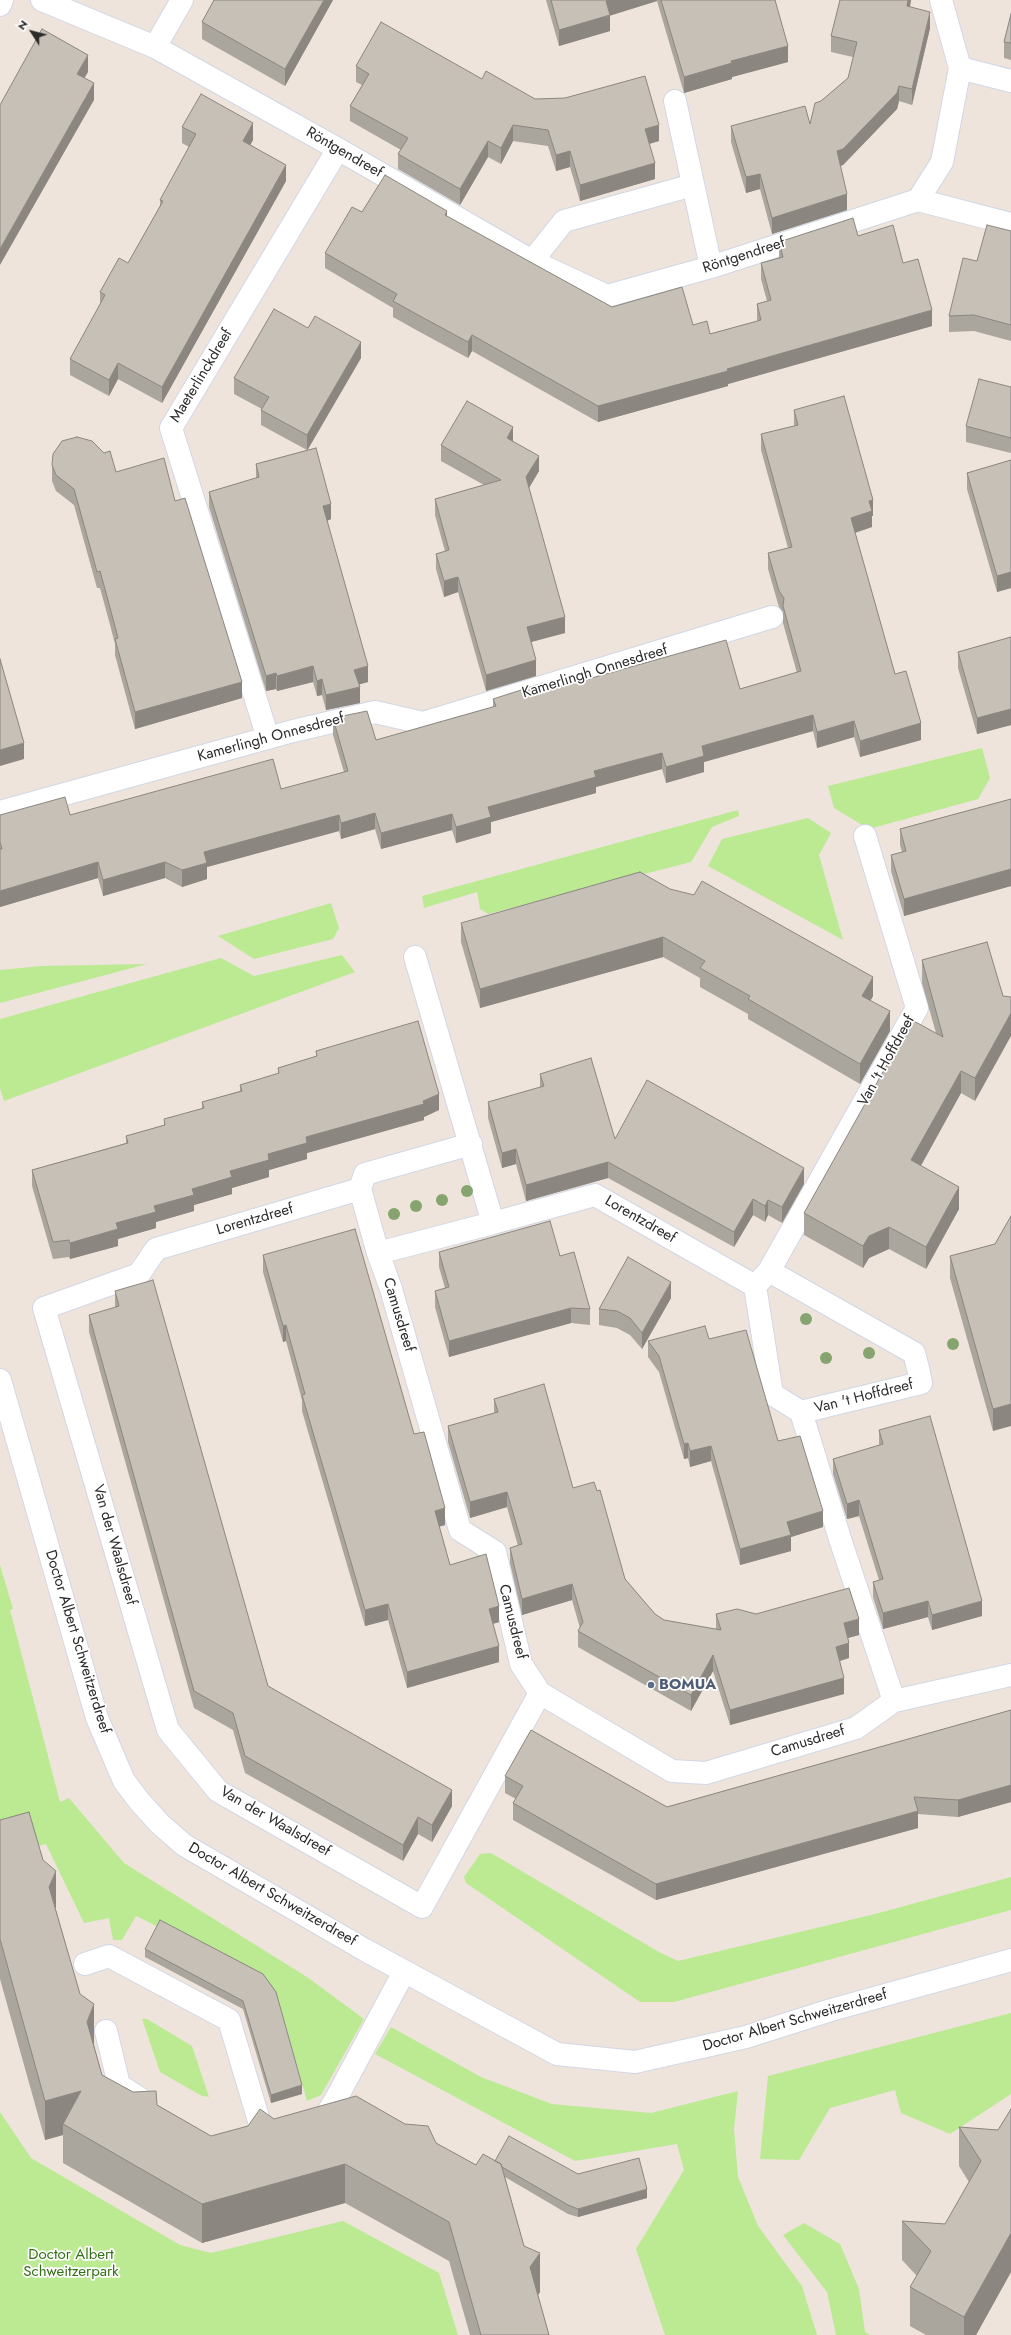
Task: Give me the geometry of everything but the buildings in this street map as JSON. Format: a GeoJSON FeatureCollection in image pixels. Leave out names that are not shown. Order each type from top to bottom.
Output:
{"type":"FeatureCollection","features":[{"type":"Feature","properties":{"kind":"street"},"geometry":{"type":"LineString","coordinates":[[0,5],[2,0]]}},
{"type":"Feature","properties":{"kind":"street","name":"Röntgendreef"},"geometry":{"type":"LineString","coordinates":[[42,0],[155,47],[338,149],[532,261],[607,296],[711,267],[918,200]]}},
{"type":"Feature","properties":{"kind":"street"},"geometry":{"type":"LineString","coordinates":[[155,47],[182,0]]}},
{"type":"Feature","properties":{"kind":"street"},"geometry":{"type":"LineString","coordinates":[[940,0],[960,68],[942,162],[918,200],[1011,224]]}},
{"type":"Feature","properties":{"kind":"street"},"geometry":{"type":"LineString","coordinates":[[960,68],[1011,81]]}},
{"type":"Feature","properties":{"kind":"street"},"geometry":{"type":"LineString","coordinates":[[675,101],[711,267]]}},
{"type":"Feature","properties":{"kind":"street","name":"Maeterlinckdreef"},"geometry":{"type":"LineString","coordinates":[[268,738],[171,428],[338,149]]}},
{"type":"Feature","properties":{"kind":"street"},"geometry":{"type":"LineString","coordinates":[[532,261],[564,221],[693,185]]}},
{"type":"Feature","properties":{"kind":"street","name":"Kamerlingh Onnesdreef"},"geometry":{"type":"LineString","coordinates":[[0,812],[268,738],[375,712],[423,723],[772,617]]}},
{"type":"Feature","properties":{"kind":"street","name":"Van 't Hoffdreef"},"geometry":{"type":"LineString","coordinates":[[865,836],[917,1008],[762,1278],[772,1394],[801,1412],[840,1540],[894,1701]]}},
{"type":"Feature","properties":{"kind":"street"},"geometry":{"type":"LineString","coordinates":[[415,958],[493,1222]]}},
{"type":"Feature","properties":{"kind":"street"},"geometry":{"type":"LineString","coordinates":[[360,1189],[365,1174],[471,1144]]}},
{"type":"Feature","properties":{"kind":"street","name":"Lorentzdreef"},"geometry":{"type":"LineString","coordinates":[[44,1308],[140,1274],[156,1249],[360,1189]]}},
{"type":"Feature","properties":{"kind":"street","name":"Camusdreef"},"geometry":{"type":"LineString","coordinates":[[360,1189],[378,1253],[391,1289],[460,1530],[495,1552],[521,1664],[540,1693],[672,1771],[706,1773],[856,1728],[894,1701],[1011,1675]]}},
{"type":"Feature","properties":{"kind":"street","name":"Lorentzdreef"},"geometry":{"type":"LineString","coordinates":[[378,1253],[595,1195],[762,1278]]}},
{"type":"Feature","properties":{"kind":"street","name":"Van 't Hoffdreef"},"geometry":{"type":"LineString","coordinates":[[762,1278],[914,1353],[921,1383],[801,1412]]}},
{"type":"Feature","properties":{"kind":"street","name":"Van der Waalsdreef"},"geometry":{"type":"LineString","coordinates":[[44,1308],[168,1730],[218,1791],[422,1907],[540,1693]]}},
{"type":"Feature","properties":{"kind":"street","name":"Doctor Albert Schweitzerdreef"},"geometry":{"type":"LineString","coordinates":[[0,1380],[97,1718],[124,1781],[145,1808],[184,1845],[404,1972],[557,2054],[635,2062],[746,2038],[831,2010],[1011,1960]]}},
{"type":"Feature","properties":{"kind":"street"},"geometry":{"type":"LineString","coordinates":[[85,1964],[109,1956],[229,2020],[262,2131]]}},
{"type":"Feature","properties":{"kind":"street"},"geometry":{"type":"LineString","coordinates":[[241,2137],[262,2131],[322,2120],[336,2099],[404,1972]]}},
{"type":"Feature","properties":{"kind":"street"},"geometry":{"type":"LineString","coordinates":[[106,2031],[119,2085],[159,2110]]}},
{"type":"Feature","properties":{"kind":"street"},"geometry":{"type":"LineString","coordinates":[[336,2099],[356,2111]]}},
{"type":"Feature","properties":{"kind":"green space"},"geometry":{"type":"Polygon","coordinates":[[[982,748],[990,778],[978,799],[869,829],[834,808],[828,786],[982,748]]]}},
{"type":"Feature","properties":{"kind":"green space"},"geometry":{"type":"Polygon","coordinates":[[[738,810],[739,816],[712,827],[691,862],[488,914],[480,909],[477,892],[424,908],[422,896],[738,810]]]}},
{"type":"Feature","properties":{"kind":"green space"},"geometry":{"type":"Polygon","coordinates":[[[808,818],[831,833],[819,855],[843,940],[708,866],[722,839],[808,818]]]}},
{"type":"Feature","properties":{"kind":"green space"},"geometry":{"type":"Polygon","coordinates":[[[331,903],[339,928],[333,939],[254,959],[218,936],[331,903]]]}},
{"type":"Feature","properties":{"kind":"green space"},"geometry":{"type":"Polygon","coordinates":[[[342,955],[355,972],[4,1101],[0,1088],[0,1019],[221,958],[254,976],[342,955]]]}},
{"type":"Feature","properties":{"kind":"green space"},"geometry":{"type":"Polygon","coordinates":[[[147,964],[0,1003],[0,970],[41,966],[147,964]]]}},
{"type":"Feature","properties":{"kind":"green space"},"geometry":{"type":"Polygon","coordinates":[[[0,1565],[13,1609],[10,1610],[60,1802],[69,1798],[124,1863],[307,1977],[364,2019],[321,2095],[307,2101],[278,1998],[265,1980],[136,1916],[122,1940],[113,1940],[109,1918],[84,1923],[46,1844],[0,1854],[0,1565]]]}},
{"type":"Feature","properties":{"kind":"green space"},"geometry":{"type":"Polygon","coordinates":[[[491,1853],[659,1952],[678,1961],[875,1914],[1011,1877],[1011,1910],[674,2002],[640,2002],[466,1883],[464,1877],[480,1854],[491,1853]]]}},
{"type":"Feature","properties":{"kind":"green space"},"geometry":{"type":"Polygon","coordinates":[[[1011,2013],[1011,2094],[950,2134],[901,2113],[895,2090],[830,2108],[799,2160],[760,2159],[768,2076],[1011,2013]]]}},
{"type":"Feature","properties":{"kind":"green space"},"geometry":{"type":"Polygon","coordinates":[[[142,2019],[147,2019],[192,2046],[209,2097],[202,2096],[160,2072],[142,2019]]]}},
{"type":"Feature","properties":{"kind":"green space"},"geometry":{"type":"Polygon","coordinates":[[[391,2027],[481,2077],[552,2104],[651,2113],[738,2091],[734,2129],[738,2177],[758,2226],[802,2286],[817,2335],[665,2335],[636,2249],[684,2170],[677,2144],[575,2161],[375,2054],[391,2027]]]}},
{"type":"Feature","properties":{"kind":"green space","name":"Doctor Albert Schweitzerpark"},"geometry":{"type":"Polygon","coordinates":[[[0,2112],[31,2158],[180,2245],[211,2253],[343,2221],[439,2273],[458,2335],[0,2335],[0,2112]]]}},
{"type":"Feature","properties":{"kind":"green space"},"geometry":{"type":"Polygon","coordinates":[[[804,2223],[840,2244],[859,2289],[865,2332],[870,2335],[836,2335],[827,2292],[783,2235],[804,2223]]]}},
{"type":"Feature","properties":{"kind":"place","name":"BOMUA"},"geometry":{"type":"Point","coordinates":[651,1685]}}]}
